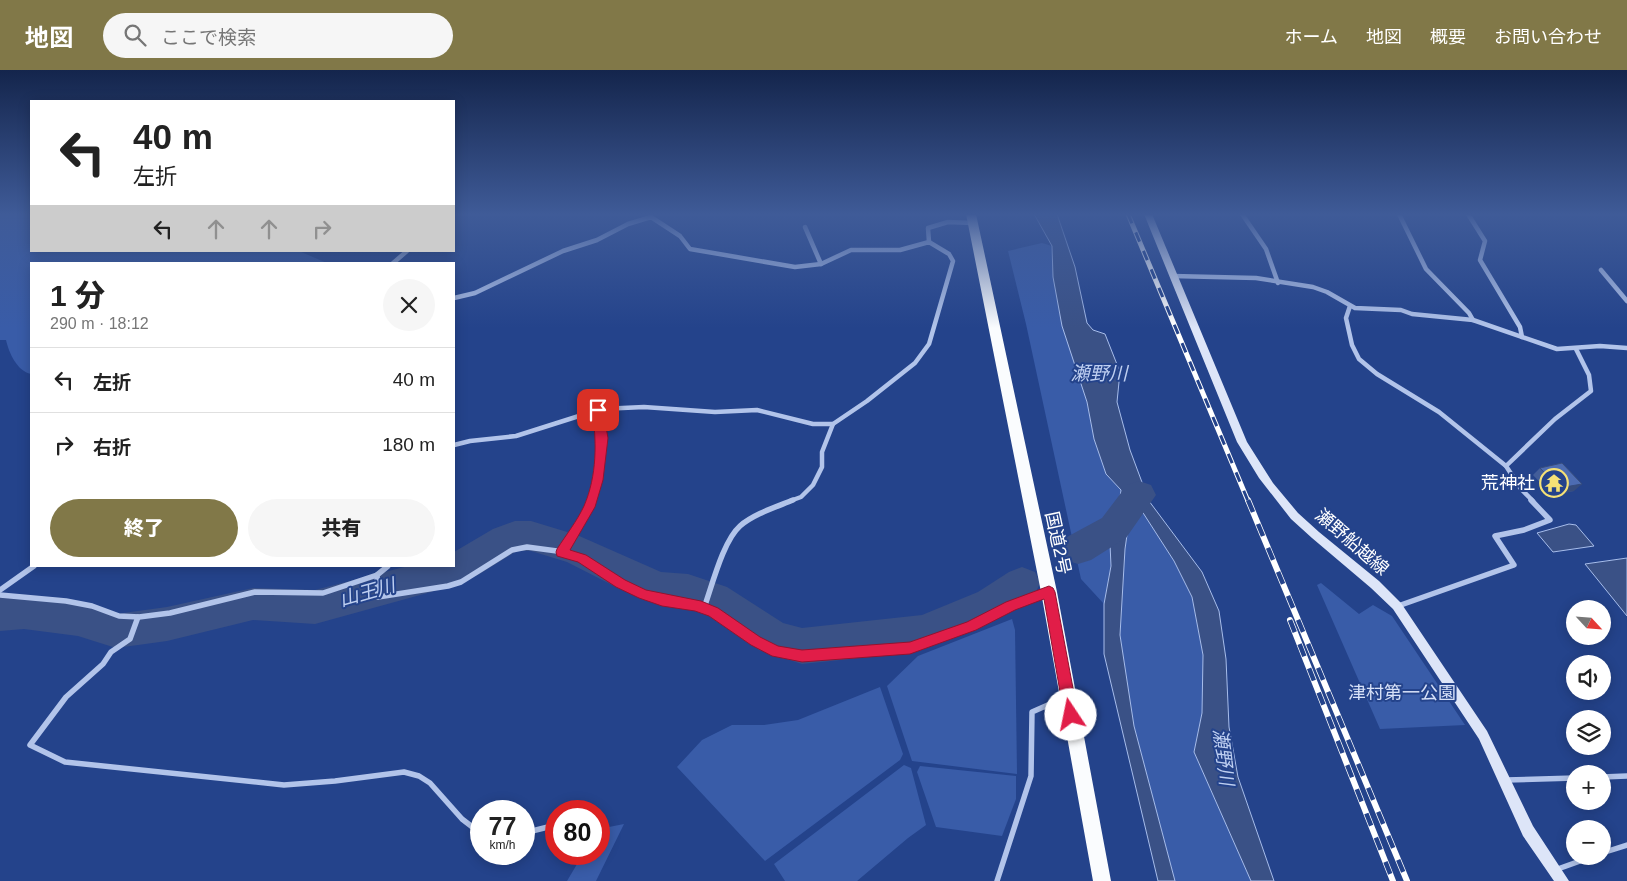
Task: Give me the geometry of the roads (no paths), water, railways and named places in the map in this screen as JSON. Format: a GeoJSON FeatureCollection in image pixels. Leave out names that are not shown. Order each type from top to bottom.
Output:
{"type":"FeatureCollection","features":[{"type":"Feature","properties":{"kind":"highway","name":"国道2号"},"geometry":{"type":"LineString","coordinates":[[979,252],[1049,592],[1102,881]]}},
{"type":"Feature","properties":{"kind":"main road","name":"瀬野船越線"},"geometry":{"type":"LineString","coordinates":[[1163,252],[1242,442],[1256,468],[1303,524],[1384,592],[1397,606],[1483,735],[1528,831],[1562,881]]}},
{"type":"Feature","properties":{"kind":"street"},"geometry":{"type":"LineString","coordinates":[[394,262],[406,252]]}},
{"type":"Feature","properties":{"kind":"street"},"geometry":{"type":"LineString","coordinates":[[455,298],[475,293],[561,252]]}},
{"type":"Feature","properties":{"kind":"street"},"geometry":{"type":"LineString","coordinates":[[709,252],[742,257],[783,267],[805,267],[821,264],[847,252]]}},
{"type":"Feature","properties":{"kind":"street"},"geometry":{"type":"LineString","coordinates":[[816,252],[821,264]]}},
{"type":"Feature","properties":{"kind":"street"},"geometry":{"type":"LineString","coordinates":[[455,445],[479,439],[511,438],[598,410],[644,406],[715,412],[757,410],[813,424],[833,424],[867,401],[915,363],[929,344],[953,261],[950,254],[946,252]]}},
{"type":"Feature","properties":{"kind":"street"},"geometry":{"type":"LineString","coordinates":[[1267,252],[1278,283]]}},
{"type":"Feature","properties":{"kind":"street"},"geometry":{"type":"LineString","coordinates":[[1418,252],[1426,268],[1469,313],[1473,320]]}},
{"type":"Feature","properties":{"kind":"street"},"geometry":{"type":"LineString","coordinates":[[1482,252],[1480,260],[1520,327],[1522,338]]}},
{"type":"Feature","properties":{"kind":"street"},"geometry":{"type":"LineString","coordinates":[[1601,270],[1627,301]]}},
{"type":"Feature","properties":{"kind":"street"},"geometry":{"type":"LineString","coordinates":[[1173,276],[1256,278],[1278,283],[1313,287],[1328,292],[1355,308],[1401,310],[1412,314],[1473,320],[1557,349],[1600,346],[1627,348]]}},
{"type":"Feature","properties":{"kind":"street"},"geometry":{"type":"LineString","coordinates":[[1350,306],[1346,318],[1352,345],[1359,358],[1377,374],[1439,412],[1506,466],[1521,488],[1550,520],[1524,530],[1495,536],[1514,565],[1397,606]]}},
{"type":"Feature","properties":{"kind":"street"},"geometry":{"type":"LineString","coordinates":[[1506,466],[1555,419],[1591,391],[1590,376],[1576,349]]}},
{"type":"Feature","properties":{"kind":"street"},"geometry":{"type":"LineString","coordinates":[[562,552],[589,507],[597,480],[602,438],[598,410]]}},
{"type":"Feature","properties":{"kind":"street"},"geometry":{"type":"LineString","coordinates":[[704,608],[730,536],[734,531],[766,511],[801,497],[812,485],[822,468],[822,452],[833,424]]}},
{"type":"Feature","properties":{"kind":"street"},"geometry":{"type":"LineString","coordinates":[[377,575],[378,597],[448,586],[461,582],[512,550],[519,548],[527,547],[562,552],[582,558],[620,584],[644,595],[704,608],[713,612],[755,641],[777,652],[802,656],[910,648],[972,626],[1011,606],[1049,592]]}},
{"type":"Feature","properties":{"kind":"street"},"geometry":{"type":"LineString","coordinates":[[0,590],[33,567]]}},
{"type":"Feature","properties":{"kind":"street"},"geometry":{"type":"LineString","coordinates":[[0,595],[30,596],[87,605],[121,617],[138,618],[159,615],[248,592],[282,591],[315,594],[334,591],[377,575],[387,567]]}},
{"type":"Feature","properties":{"kind":"street"},"geometry":{"type":"LineString","coordinates":[[138,618],[130,639],[111,652],[103,664],[66,697],[30,745],[65,762],[284,784],[336,782],[404,772],[420,776],[430,783],[462,819],[470,825]]}},
{"type":"Feature","properties":{"kind":"street"},"geometry":{"type":"LineString","coordinates":[[997,881],[1031,776],[1032,712],[1067,697]]}},
{"type":"Feature","properties":{"kind":"street"},"geometry":{"type":"LineString","coordinates":[[1611,777],[1627,776]]}},
{"type":"Feature","properties":{"kind":"street"},"geometry":{"type":"LineString","coordinates":[[1505,780],[1566,778]]}},
{"type":"Feature","properties":{"kind":"street"},"geometry":{"type":"LineString","coordinates":[[1611,850],[1627,845]]}},
{"type":"Feature","properties":{"kind":"street"},"geometry":{"type":"LineString","coordinates":[[1554,870],[1568,865]]}},
{"type":"Feature","properties":{"kind":"water","name":"瀬野川"},"geometry":{"type":"Polygon","coordinates":[[[1052,252],[1070,252],[1087,323],[1093,330],[1105,334],[1120,372],[1117,402],[1130,450],[1149,501],[1202,572],[1219,611],[1226,659],[1229,727],[1238,777],[1274,881],[1251,881],[1194,752],[1202,713],[1203,655],[1192,597],[1174,561],[1138,505],[1130,514],[1125,549],[1120,635],[1134,726],[1175,881],[1158,881],[1104,654],[1104,604],[1111,566],[1109,522],[1119,505],[1121,490],[1106,474],[1094,439],[1087,402],[1062,326],[1053,277],[1052,252]]]}},
{"type":"Feature","properties":{"kind":"water"},"geometry":{"type":"Polygon","coordinates":[[[1569,524],[1576,525],[1594,546],[1553,552],[1537,533],[1569,524]]]}},
{"type":"Feature","properties":{"kind":"water"},"geometry":{"type":"Polygon","coordinates":[[[1627,558],[1627,616],[1585,564],[1627,558]]]}},
{"type":"Feature","properties":{"kind":"waterway","name":"山王川"},"geometry":{"type":"LineString","coordinates":[[1078,549],[1114,528],[1139,495]]}},
{"type":"Feature","properties":{"kind":"waterway","name":"山王川"},"geometry":{"type":"LineString","coordinates":[[0,614],[24,612],[78,619],[116,631],[167,624],[253,604],[315,607],[431,576],[465,564],[506,539],[515,536],[531,536],[577,550],[631,577],[660,588],[688,590],[714,599],[773,638],[802,646],[859,641],[924,632],[991,604],[1022,583]]}},
{"type":"Feature","properties":{"kind":"railway"},"geometry":{"type":"LineString","coordinates":[[1144,252],[1248,501]]}},
{"type":"Feature","properties":{"kind":"railway"},"geometry":{"type":"LineString","coordinates":[[1248,500],[1407,881]]}},
{"type":"Feature","properties":{"kind":"railway"},"geometry":{"type":"LineString","coordinates":[[1290,620],[1393,881]]}},
{"type":"Feature","properties":{"kind":"place","name":"荒神社"},"geometry":{"type":"Point","coordinates":[1554,483]}},
{"type":"Feature","properties":{"kind":"park label","name":"津村第一公園"},"geometry":{"type":"Point","coordinates":[1402,693]}}]}
